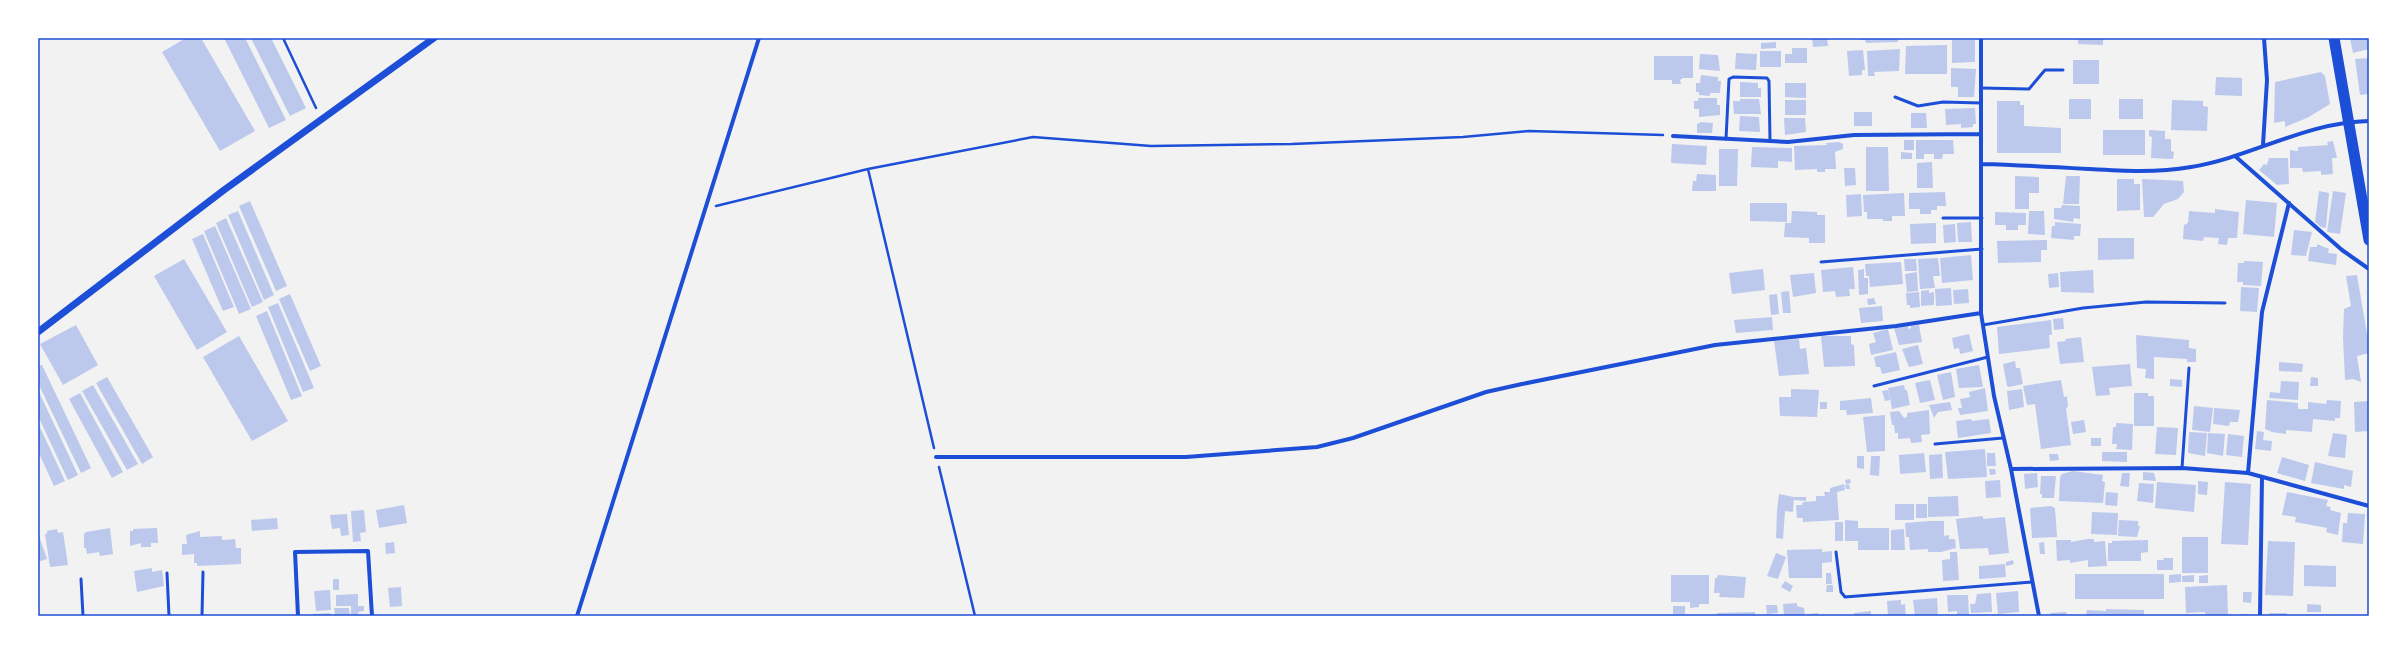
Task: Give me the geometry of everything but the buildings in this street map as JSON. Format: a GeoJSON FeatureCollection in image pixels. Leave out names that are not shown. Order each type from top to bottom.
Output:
{"type":"FeatureCollection","features":[{"type":"Feature","properties":{"kind":"highway"},"geometry":{"type":"LineString","coordinates":[[2334,38],[2369,240]]}},
{"type":"Feature","properties":{"kind":"street"},"geometry":{"type":"LineString","coordinates":[[38,332],[322,119],[434,38]]}},
{"type":"Feature","properties":{"kind":"street"},"geometry":{"type":"LineString","coordinates":[[577,616],[759,38]]}},
{"type":"Feature","properties":{"kind":"street"},"geometry":{"type":"LineString","coordinates":[[1981,38],[1981,313],[2003,438],[2011,468],[2039,616]]}},
{"type":"Feature","properties":{"kind":"street"},"geometry":{"type":"LineString","coordinates":[[2263,145],[2267,80],[2264,38]]}},
{"type":"Feature","properties":{"kind":"street"},"geometry":{"type":"LineString","coordinates":[[1982,164],[2145,172],[2191,167],[2235,156],[2283,138],[2348,121],[2369,121]]}},
{"type":"Feature","properties":{"kind":"street"},"geometry":{"type":"LineString","coordinates":[[1673,136],[1788,142],[1854,135],[1981,134]]}},
{"type":"Feature","properties":{"kind":"street"},"geometry":{"type":"LineString","coordinates":[[2235,156],[2342,250],[2369,269]]}},
{"type":"Feature","properties":{"kind":"street"},"geometry":{"type":"LineString","coordinates":[[2248,473],[2262,312],[2288,203]]}},
{"type":"Feature","properties":{"kind":"street"},"geometry":{"type":"LineString","coordinates":[[936,457],[1186,457],[1317,447],[1353,438],[1486,392],[1715,345],[1896,326],[1981,313]]}},
{"type":"Feature","properties":{"kind":"street"},"geometry":{"type":"LineString","coordinates":[[2011,468],[2182,468],[2248,473],[2369,506]]}},
{"type":"Feature","properties":{"kind":"street"},"geometry":{"type":"LineString","coordinates":[[2260,616],[2262,478]]}},
{"type":"Feature","properties":{"kind":"street"},"geometry":{"type":"LineString","coordinates":[[298,616],[295,552],[360,551],[368,551],[372,616]]}},
{"type":"Feature","properties":{"kind":"lane"},"geometry":{"type":"LineString","coordinates":[[1981,88],[2029,89],[2046,70],[2063,70]]}},
{"type":"Feature","properties":{"kind":"lane"},"geometry":{"type":"LineString","coordinates":[[1726,139],[1729,79],[1733,77],[1767,78],[1769,81],[1770,141]]}},
{"type":"Feature","properties":{"kind":"lane"},"geometry":{"type":"LineString","coordinates":[[1895,97],[1918,106],[1943,102],[1981,103]]}},
{"type":"Feature","properties":{"kind":"lane"},"geometry":{"type":"LineString","coordinates":[[1943,218],[1982,218]]}},
{"type":"Feature","properties":{"kind":"lane"},"geometry":{"type":"LineString","coordinates":[[1821,262],[1982,249]]}},
{"type":"Feature","properties":{"kind":"lane"},"geometry":{"type":"LineString","coordinates":[[1983,325],[2083,308],[2123,304],[2146,302],[2225,303]]}},
{"type":"Feature","properties":{"kind":"lane"},"geometry":{"type":"LineString","coordinates":[[1874,386],[1988,357]]}},
{"type":"Feature","properties":{"kind":"lane"},"geometry":{"type":"LineString","coordinates":[[2182,468],[2189,368]]}},
{"type":"Feature","properties":{"kind":"lane"},"geometry":{"type":"LineString","coordinates":[[1935,444],[2003,438]]}},
{"type":"Feature","properties":{"kind":"lane"},"geometry":{"type":"LineString","coordinates":[[1836,552],[1841,592],[1845,597],[2032,582]]}},
{"type":"Feature","properties":{"kind":"lane"},"geometry":{"type":"LineString","coordinates":[[202,616],[203,572]]}},
{"type":"Feature","properties":{"kind":"lane"},"geometry":{"type":"LineString","coordinates":[[168,573],[169,616]]}},
{"type":"Feature","properties":{"kind":"lane"},"geometry":{"type":"LineString","coordinates":[[81,579],[83,616]]}},
{"type":"Feature","properties":{"kind":"path"},"geometry":{"type":"LineString","coordinates":[[283,38],[322,119]]}},
{"type":"Feature","properties":{"kind":"path"},"geometry":{"type":"LineString","coordinates":[[706,209],[868,169],[1033,137],[1151,146],[1292,144],[1463,137],[1529,131],[1673,136]]}},
{"type":"Feature","properties":{"kind":"path"},"geometry":{"type":"LineString","coordinates":[[868,169],[975,616]]}}]}
